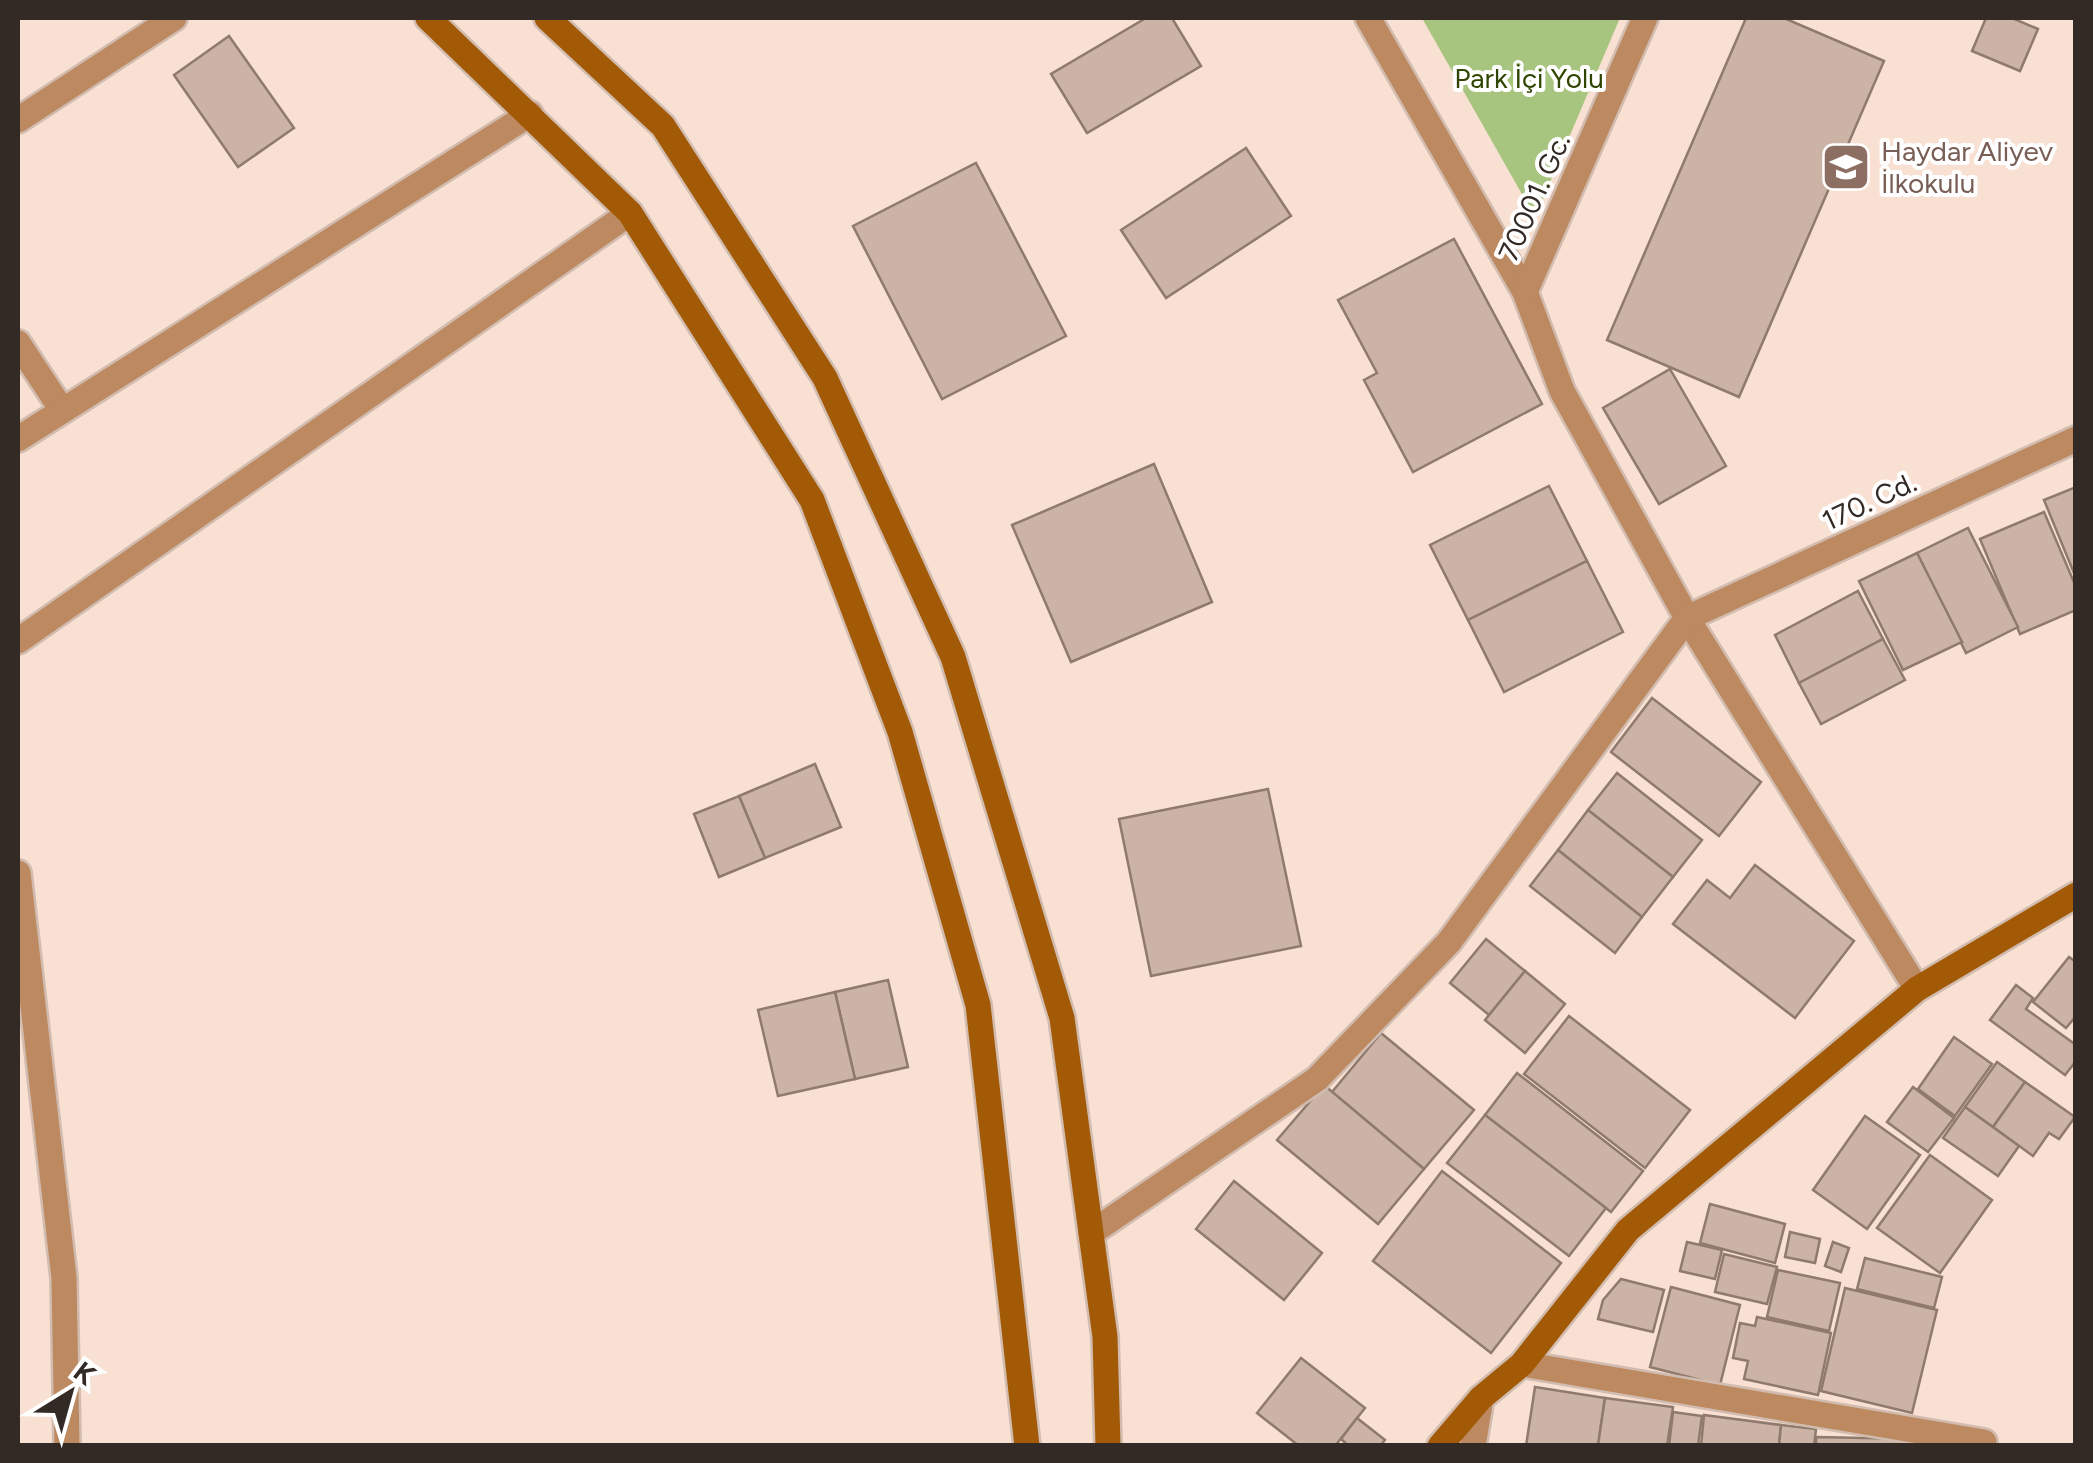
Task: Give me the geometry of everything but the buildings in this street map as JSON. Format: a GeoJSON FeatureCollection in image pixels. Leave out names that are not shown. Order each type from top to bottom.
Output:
{"type":"FeatureCollection","features":[{"type":"Feature","properties":{"kind":"main road"},"geometry":{"type":"LineString","coordinates":[[428,18],[630,213],[812,500],[900,732],[978,1005],[1027,1446]]}},
{"type":"Feature","properties":{"kind":"main road"},"geometry":{"type":"LineString","coordinates":[[548,18],[663,126],[825,378],[953,657],[1062,1018],[1105,1337],[1108,1446]]}},
{"type":"Feature","properties":{"kind":"main road"},"geometry":{"type":"LineString","coordinates":[[1440,1446],[1481,1398],[1522,1364],[1628,1230],[1917,989],[2076,895]]}},
{"type":"Feature","properties":{"kind":"street"},"geometry":{"type":"LineString","coordinates":[[18,120],[174,18]]}},
{"type":"Feature","properties":{"kind":"street"},"geometry":{"type":"LineString","coordinates":[[1368,18],[1525,292],[1562,391],[1687,618],[1917,989]]}},
{"type":"Feature","properties":{"kind":"street","name":"70001. Gc."},"geometry":{"type":"LineString","coordinates":[[1525,292],[1645,18]]}},
{"type":"Feature","properties":{"kind":"street"},"geometry":{"type":"LineString","coordinates":[[18,438],[530,114]]}},
{"type":"Feature","properties":{"kind":"street"},"geometry":{"type":"LineString","coordinates":[[18,640],[630,213]]}},
{"type":"Feature","properties":{"kind":"street"},"geometry":{"type":"LineString","coordinates":[[18,343],[62,410]]}},
{"type":"Feature","properties":{"kind":"street","name":"170. Cd."},"geometry":{"type":"LineString","coordinates":[[1687,618],[2076,439]]}},
{"type":"Feature","properties":{"kind":"street"},"geometry":{"type":"LineString","coordinates":[[1091,1233],[1317,1079],[1330,1066],[1449,942],[1687,618]]}},
{"type":"Feature","properties":{"kind":"street"},"geometry":{"type":"LineString","coordinates":[[18,873],[64,1278],[67,1446]]}},
{"type":"Feature","properties":{"kind":"street"},"geometry":{"type":"LineString","coordinates":[[1522,1364],[1984,1442],[1984,1446]]}},
{"type":"Feature","properties":{"kind":"street"},"geometry":{"type":"LineString","coordinates":[[1473,1446],[1481,1398]]}},
{"type":"Feature","properties":{"kind":"green space","name":"Park İçi Yolu"},"geometry":{"type":"Polygon","coordinates":[[[1422,18],[1620,18],[1535,217],[1422,18]]]}},
{"type":"Feature","properties":{"kind":"place","name":"Haydar Aliyev İlkokulu"},"geometry":{"type":"Point","coordinates":[1846,167]}}]}
